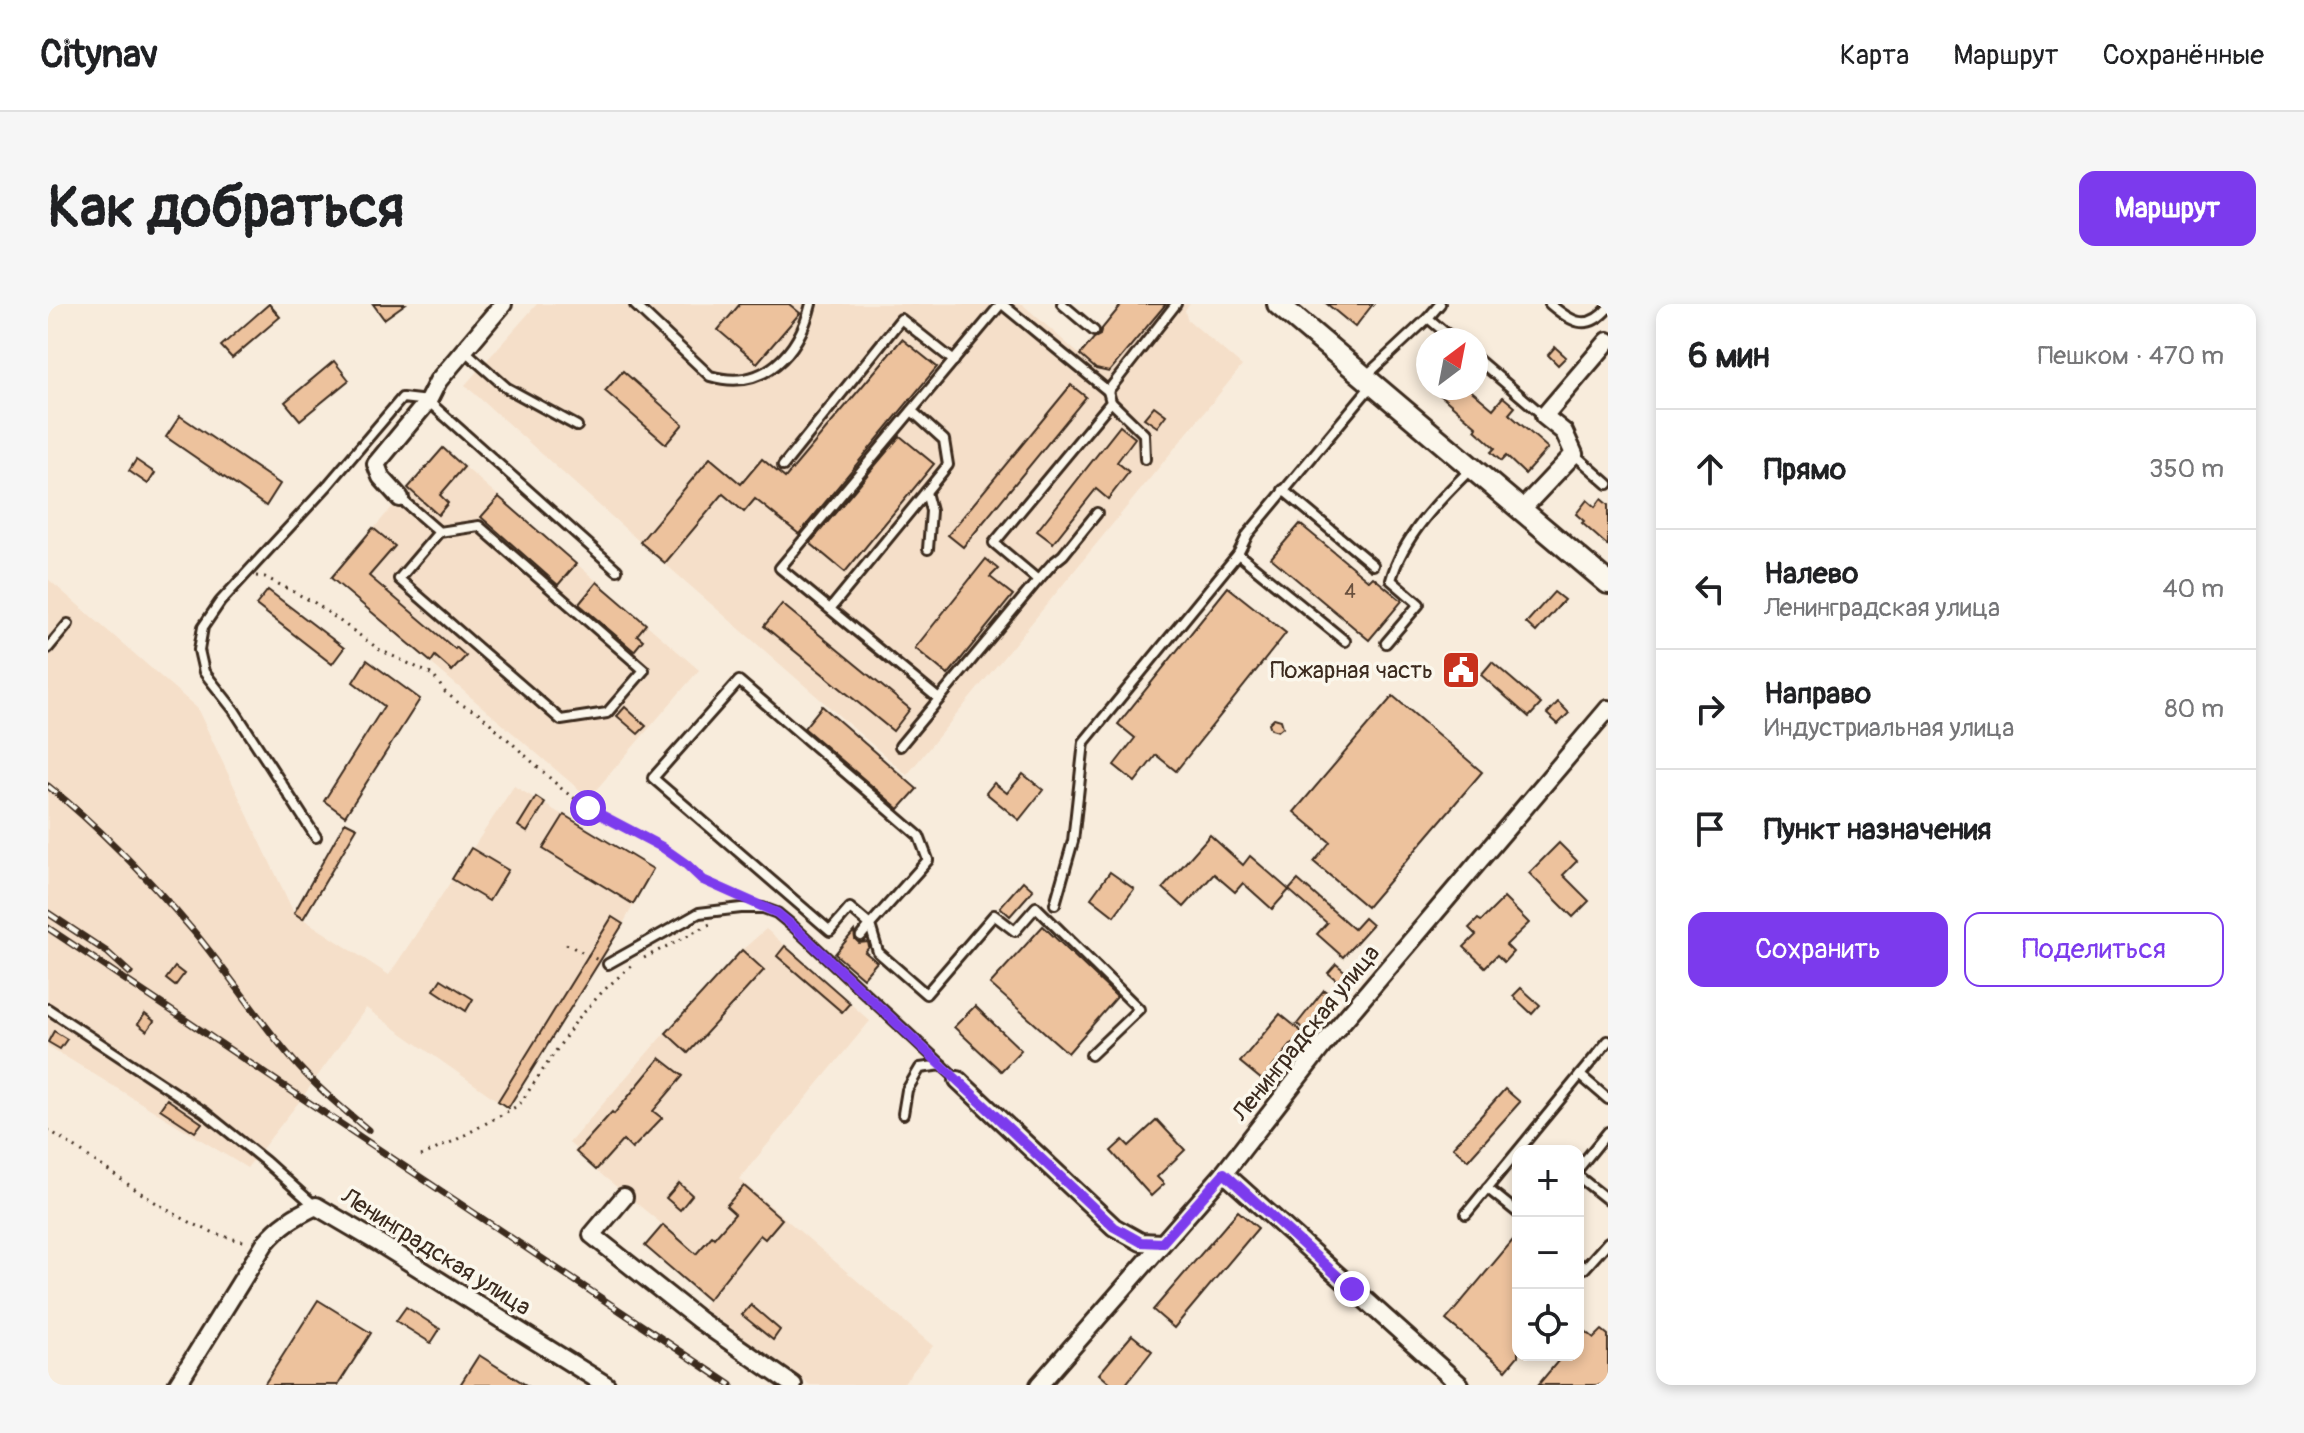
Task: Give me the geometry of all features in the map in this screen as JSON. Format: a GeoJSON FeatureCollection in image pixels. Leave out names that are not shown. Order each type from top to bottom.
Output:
{"type":"FeatureCollection","features":[{"type":"Feature","properties":{"kind":"street"},"geometry":{"type":"LineString","coordinates":[[400,498],[381,477],[376,464],[428,401],[438,381],[503,304]]}},
{"type":"Feature","properties":{"kind":"street"},"geometry":{"type":"LineString","coordinates":[[1278,304],[1608,583]]}},
{"type":"Feature","properties":{"kind":"street"},"geometry":{"type":"LineString","coordinates":[[1522,509],[1574,454],[1564,432],[1544,416],[1608,341]]}},
{"type":"Feature","properties":{"kind":"street","name":"Ленинградская улица"},"geometry":{"type":"LineString","coordinates":[[1039,1385],[1224,1173],[1327,1040],[1608,709]]}},
{"type":"Feature","properties":{"kind":"street"},"geometry":{"type":"LineString","coordinates":[[958,1080],[1114,1227],[1141,1242],[1162,1243]]}},
{"type":"Feature","properties":{"kind":"street"},"geometry":{"type":"LineString","coordinates":[[1224,1173],[1460,1385]]}},
{"type":"Feature","properties":{"kind":"street"},"geometry":{"type":"LineString","coordinates":[[624,1197],[592,1235],[699,1320],[793,1385]]}},
{"type":"Feature","properties":{"kind":"street","name":"Ленинградская улица"},"geometry":{"type":"LineString","coordinates":[[177,1385],[265,1243],[292,1217],[316,1206],[606,1385]]}},
{"type":"Feature","properties":{"kind":"lane"},"geometry":{"type":"LineString","coordinates":[[636,304],[710,376],[725,380],[750,379],[773,368],[790,352],[806,325],[811,304]]}},
{"type":"Feature","properties":{"kind":"lane"},"geometry":{"type":"LineString","coordinates":[[939,699],[780,568],[1002,304],[1108,391],[1111,402],[1144,434],[1145,459]]}},
{"type":"Feature","properties":{"kind":"lane"},"geometry":{"type":"LineString","coordinates":[[1062,304],[1094,331]]}},
{"type":"Feature","properties":{"kind":"lane"},"geometry":{"type":"LineString","coordinates":[[1108,391],[1176,304]]}},
{"type":"Feature","properties":{"kind":"lane"},"geometry":{"type":"LineString","coordinates":[[1055,904],[1073,841],[1084,742],[1238,554],[1248,534],[1369,380],[1440,304]]}},
{"type":"Feature","properties":{"kind":"lane"},"geometry":{"type":"LineString","coordinates":[[1550,304],[1568,319],[1582,324],[1592,321],[1608,308]]}},
{"type":"Feature","properties":{"kind":"lane"},"geometry":{"type":"LineString","coordinates":[[1428,318],[1440,328]]}},
{"type":"Feature","properties":{"kind":"lane"},"geometry":{"type":"LineString","coordinates":[[783,466],[901,319],[954,361]]}},
{"type":"Feature","properties":{"kind":"lane"},"geometry":{"type":"LineString","coordinates":[[463,350],[507,388],[577,426]]}},
{"type":"Feature","properties":{"kind":"lane"},"geometry":{"type":"LineString","coordinates":[[1488,368],[1544,416]]}},
{"type":"Feature","properties":{"kind":"lane"},"geometry":{"type":"LineString","coordinates":[[316,837],[234,710],[204,672],[199,650],[203,627],[220,602],[328,485],[402,398],[428,401],[617,570]]}},
{"type":"Feature","properties":{"kind":"lane"},"geometry":{"type":"LineString","coordinates":[[1038,580],[994,543],[1111,402]]}},
{"type":"Feature","properties":{"kind":"lane"},"geometry":{"type":"LineString","coordinates":[[830,609],[948,465],[944,440],[912,411]]}},
{"type":"Feature","properties":{"kind":"lane"},"geometry":{"type":"LineString","coordinates":[[1574,454],[1608,484]]}},
{"type":"Feature","properties":{"kind":"lane"},"geometry":{"type":"LineString","coordinates":[[1386,643],[1419,604],[1391,580],[1395,563],[1446,494],[1472,468]]}},
{"type":"Feature","properties":{"kind":"lane"},"geometry":{"type":"LineString","coordinates":[[1283,490],[1373,565]]}},
{"type":"Feature","properties":{"kind":"lane"},"geometry":{"type":"LineString","coordinates":[[926,492],[931,511],[928,549]]}},
{"type":"Feature","properties":{"kind":"lane"},"geometry":{"type":"LineString","coordinates":[[400,498],[439,532],[479,526],[644,670],[607,713],[561,720],[399,579],[439,532]]}},
{"type":"Feature","properties":{"kind":"lane"},"geometry":{"type":"LineString","coordinates":[[900,746],[1097,513]]}},
{"type":"Feature","properties":{"kind":"lane"},"geometry":{"type":"LineString","coordinates":[[1238,554],[1345,641]]}},
{"type":"Feature","properties":{"kind":"lane"},"geometry":{"type":"LineString","coordinates":[[48,648],[68,624]]}},
{"type":"Feature","properties":{"kind":"lane"},"geometry":{"type":"LineString","coordinates":[[861,936],[870,925],[928,860],[919,836],[739,681],[653,778],[830,931],[850,908],[870,925],[878,952],[926,994],[994,915],[1015,931],[1036,907],[1139,1009],[1091,1055]]}},
{"type":"Feature","properties":{"kind":"lane"},"geometry":{"type":"LineString","coordinates":[[608,964],[699,913],[763,908],[777,913],[837,961],[958,1080]]}},
{"type":"Feature","properties":{"kind":"lane"},"geometry":{"type":"LineString","coordinates":[[48,1009],[204,1112],[316,1206]]}},
{"type":"Feature","properties":{"kind":"lane"},"geometry":{"type":"LineString","coordinates":[[1466,1214],[1608,1041]]}},
{"type":"Feature","properties":{"kind":"lane"},"geometry":{"type":"LineString","coordinates":[[903,1114],[907,1090],[920,1068],[942,1065]]}},
{"type":"Feature","properties":{"kind":"lane"},"geometry":{"type":"LineString","coordinates":[[1580,1075],[1608,1099]]}},
{"type":"Feature","properties":{"kind":"lane"},"geometry":{"type":"LineString","coordinates":[[1584,1162],[1608,1132]]}},
{"type":"Feature","properties":{"kind":"lane"},"geometry":{"type":"LineString","coordinates":[[1584,1181],[1608,1200]]}},
{"type":"Feature","properties":{"kind":"lane"},"geometry":{"type":"LineString","coordinates":[[1487,1188],[1512,1208]]}},
{"type":"Feature","properties":{"kind":"lane"},"geometry":{"type":"LineString","coordinates":[[1584,1267],[1608,1242]]}},
{"type":"Feature","properties":{"kind":"path"},"geometry":{"type":"LineString","coordinates":[[246,575],[265,577],[315,603],[380,650],[433,675],[445,692],[479,713],[564,791],[588,808],[662,847],[703,880],[763,908]]}},
{"type":"Feature","properties":{"kind":"path"},"geometry":{"type":"LineString","coordinates":[[421,1156],[519,1105],[577,1020],[634,963]]}},
{"type":"Feature","properties":{"kind":"path"},"geometry":{"type":"LineString","coordinates":[[48,1130],[169,1211],[234,1240],[265,1243]]}},
{"type":"Feature","properties":{"kind":"shaded area"},"geometry":{"type":"Polygon","coordinates":[[[537,304],[1022,304],[1096,369],[1109,372],[1160,311],[1152,304],[1190,304],[1185,310],[1187,319],[1242,366],[907,775],[465,385],[537,304]]]}},
{"type":"Feature","properties":{"kind":"shaded area"},"geometry":{"type":"Polygon","coordinates":[[[443,448],[699,670],[589,798],[331,578],[443,448]]]}},
{"type":"Feature","properties":{"kind":"shaded area"},"geometry":{"type":"Polygon","coordinates":[[[48,579],[197,708],[294,913],[389,975],[514,786],[653,869],[623,924],[508,1108],[366,1008],[247,1168],[48,1046],[48,579]]]}},
{"type":"Feature","properties":{"kind":"shaded area"},"geometry":{"type":"Polygon","coordinates":[[[766,929],[870,1021],[739,1179],[933,1346],[902,1385],[810,1385],[702,1308],[707,1300],[645,1246],[663,1225],[574,1152],[576,1149],[569,1143],[662,1036],[742,950],[766,929]]]}},
{"type":"Feature","properties":{"kind":"building"},"geometry":{"type":"Polygon","coordinates":[[[269,304],[280,317],[232,358],[221,346],[269,304]]]}},
{"type":"Feature","properties":{"kind":"building"},"geometry":{"type":"Polygon","coordinates":[[[373,304],[405,304],[384,319],[373,304]]]}},
{"type":"Feature","properties":{"kind":"building"},"geometry":{"type":"Polygon","coordinates":[[[740,304],[789,304],[800,313],[757,363],[718,330],[740,304]]]}},
{"type":"Feature","properties":{"kind":"building"},"geometry":{"type":"Polygon","coordinates":[[[1122,304],[1166,304],[1109,372],[1096,369],[1080,355],[1100,335],[1122,304]]]}},
{"type":"Feature","properties":{"kind":"building"},"geometry":{"type":"Polygon","coordinates":[[[1327,304],[1373,304],[1355,327],[1327,304]]]}},
{"type":"Feature","properties":{"kind":"building"},"geometry":{"type":"Polygon","coordinates":[[[902,339],[937,367],[799,534],[755,499],[744,512],[723,494],[665,563],[640,542],[710,458],[741,484],[762,459],[785,478],[902,339]]]}},
{"type":"Feature","properties":{"kind":"building"},"geometry":{"type":"Polygon","coordinates":[[[1555,347],[1566,357],[1558,365],[1548,355],[1555,347]]]}},
{"type":"Feature","properties":{"kind":"building"},"geometry":{"type":"Polygon","coordinates":[[[334,361],[349,380],[300,420],[285,402],[334,361]]]}},
{"type":"Feature","properties":{"kind":"building"},"geometry":{"type":"Polygon","coordinates":[[[623,371],[683,424],[666,444],[605,391],[623,371]]]}},
{"type":"Feature","properties":{"kind":"building"},"geometry":{"type":"Polygon","coordinates":[[[1071,385],[1086,397],[963,547],[948,535],[1071,385]]]}},
{"type":"Feature","properties":{"kind":"building"},"geometry":{"type":"Polygon","coordinates":[[[1503,397],[1515,407],[1509,414],[1548,448],[1525,474],[1506,456],[1501,461],[1491,452],[1495,448],[1475,430],[1477,427],[1446,400],[1482,400],[1493,409],[1503,397]]]}},
{"type":"Feature","properties":{"kind":"building"},"geometry":{"type":"Polygon","coordinates":[[[1154,406],[1166,415],[1157,427],[1144,418],[1154,406]]]}},
{"type":"Feature","properties":{"kind":"building"},"geometry":{"type":"Polygon","coordinates":[[[180,416],[280,484],[266,506],[166,437],[180,416]]]}},
{"type":"Feature","properties":{"kind":"building"},"geometry":{"type":"Polygon","coordinates":[[[1120,426],[1135,438],[1117,462],[1129,472],[1108,499],[1096,489],[1053,543],[1037,531],[1120,426]]]}},
{"type":"Feature","properties":{"kind":"building"},"geometry":{"type":"Polygon","coordinates":[[[900,436],[934,464],[845,572],[810,543],[900,436]]]}},
{"type":"Feature","properties":{"kind":"building"},"geometry":{"type":"Polygon","coordinates":[[[443,448],[464,467],[440,495],[448,503],[438,515],[408,488],[443,448]]]}},
{"type":"Feature","properties":{"kind":"building"},"geometry":{"type":"Polygon","coordinates":[[[136,460],[155,473],[148,484],[129,471],[136,460]]]}},
{"type":"Feature","properties":{"kind":"building"},"geometry":{"type":"Polygon","coordinates":[[[499,497],[576,564],[558,585],[481,517],[499,497]]]}},
{"type":"Feature","properties":{"kind":"building"},"geometry":{"type":"Polygon","coordinates":[[[1601,499],[1608,505],[1608,546],[1576,514],[1587,500],[1595,507],[1601,499]]]}},
{"type":"Feature","properties":{"kind":"building"},"geometry":{"type":"Polygon","coordinates":[[[1300,524],[1369,581],[1373,577],[1402,601],[1369,640],[1271,558],[1300,524]]]}},
{"type":"Feature","properties":{"kind":"building"},"geometry":{"type":"Polygon","coordinates":[[[373,528],[395,546],[369,576],[466,656],[452,671],[435,656],[431,662],[331,578],[373,528]]]}},
{"type":"Feature","properties":{"kind":"building"},"geometry":{"type":"Polygon","coordinates":[[[986,559],[998,569],[990,577],[1013,595],[948,675],[915,648],[986,559]]]}},
{"type":"Feature","properties":{"kind":"building"},"geometry":{"type":"Polygon","coordinates":[[[597,582],[646,624],[637,635],[643,640],[634,651],[579,604],[597,582]]]}},
{"type":"Feature","properties":{"kind":"building"},"geometry":{"type":"Polygon","coordinates":[[[1228,587],[1286,633],[1176,771],[1156,755],[1135,782],[1114,765],[1135,738],[1118,724],[1228,587]]]}},
{"type":"Feature","properties":{"kind":"building"},"geometry":{"type":"Polygon","coordinates":[[[268,590],[344,648],[332,664],[256,605],[268,590]]]}},
{"type":"Feature","properties":{"kind":"building"},"geometry":{"type":"Polygon","coordinates":[[[1554,592],[1564,600],[1536,632],[1526,623],[1554,592]]]}},
{"type":"Feature","properties":{"kind":"building"},"geometry":{"type":"Polygon","coordinates":[[[782,604],[910,709],[893,731],[764,626],[782,604]]]}},
{"type":"Feature","properties":{"kind":"building"},"geometry":{"type":"Polygon","coordinates":[[[367,660],[420,699],[345,816],[324,801],[384,706],[353,682],[367,660]]]}},
{"type":"Feature","properties":{"kind":"building"},"geometry":{"type":"Polygon","coordinates":[[[1492,662],[1541,704],[1529,717],[1481,675],[1492,662]]]}},
{"type":"Feature","properties":{"kind":"building"},"geometry":{"type":"Polygon","coordinates":[[[1393,696],[1482,772],[1367,907],[1314,862],[1330,842],[1294,812],[1393,696]]]}},
{"type":"Feature","properties":{"kind":"building"},"geometry":{"type":"Polygon","coordinates":[[[1558,702],[1569,713],[1558,724],[1547,714],[1558,702]]]}},
{"type":"Feature","properties":{"kind":"building"},"geometry":{"type":"Polygon","coordinates":[[[822,706],[917,789],[899,809],[804,728],[822,706]]]}},
{"type":"Feature","properties":{"kind":"building"},"geometry":{"type":"Polygon","coordinates":[[[625,707],[646,726],[638,734],[617,716],[625,707]]]}},
{"type":"Feature","properties":{"kind":"building"},"geometry":{"type":"Polygon","coordinates":[[[1274,718],[1281,720],[1283,727],[1278,731],[1271,729],[1269,723],[1274,718]]]}},
{"type":"Feature","properties":{"kind":"building"},"geometry":{"type":"Polygon","coordinates":[[[1023,774],[1043,790],[1019,820],[986,793],[994,783],[1007,793],[1023,774]]]}},
{"type":"Feature","properties":{"kind":"building"},"geometry":{"type":"Polygon","coordinates":[[[536,797],[545,803],[527,832],[518,826],[536,797]]]}},
{"type":"Feature","properties":{"kind":"building"},"geometry":{"type":"Polygon","coordinates":[[[564,815],[653,869],[633,904],[543,849],[564,815]]]}},
{"type":"Feature","properties":{"kind":"building"},"geometry":{"type":"Polygon","coordinates":[[[345,822],[357,828],[303,919],[294,913],[345,822]]]}},
{"type":"Feature","properties":{"kind":"building"},"geometry":{"type":"Polygon","coordinates":[[[1210,835],[1243,865],[1250,856],[1289,890],[1272,909],[1243,883],[1235,892],[1214,874],[1184,907],[1163,888],[1210,835]]]}},
{"type":"Feature","properties":{"kind":"building"},"geometry":{"type":"Polygon","coordinates":[[[1559,843],[1577,861],[1563,875],[1589,901],[1573,917],[1529,873],[1559,843]]]}},
{"type":"Feature","properties":{"kind":"building"},"geometry":{"type":"Polygon","coordinates":[[[471,848],[508,870],[489,901],[452,879],[471,848]]]}},
{"type":"Feature","properties":{"kind":"building"},"geometry":{"type":"Polygon","coordinates":[[[1110,872],[1134,889],[1114,916],[1091,898],[1110,872]]]}},
{"type":"Feature","properties":{"kind":"building"},"geometry":{"type":"Polygon","coordinates":[[[1298,880],[1354,929],[1364,918],[1372,925],[1343,957],[1317,934],[1327,923],[1289,890],[1298,880]]]}},
{"type":"Feature","properties":{"kind":"building"},"geometry":{"type":"Polygon","coordinates":[[[1023,881],[1033,890],[1010,916],[1000,907],[1023,881]]]}},
{"type":"Feature","properties":{"kind":"building"},"geometry":{"type":"Polygon","coordinates":[[[1504,898],[1529,923],[1506,945],[1513,952],[1504,962],[1497,955],[1485,967],[1464,947],[1476,935],[1469,928],[1478,919],[1481,921],[1504,898]]]}},
{"type":"Feature","properties":{"kind":"building"},"geometry":{"type":"Polygon","coordinates":[[[612,917],[623,924],[508,1108],[498,1101],[612,917]]]}},
{"type":"Feature","properties":{"kind":"building"},"geometry":{"type":"Polygon","coordinates":[[[1043,926],[1117,997],[1068,1053],[990,984],[1043,926]]]}},
{"type":"Feature","properties":{"kind":"building"},"geometry":{"type":"Polygon","coordinates":[[[854,931],[859,943],[868,942],[865,952],[877,962],[863,978],[835,954],[854,931]]]}},
{"type":"Feature","properties":{"kind":"building"},"geometry":{"type":"Polygon","coordinates":[[[785,946],[850,1003],[842,1012],[777,956],[785,946]]]}},
{"type":"Feature","properties":{"kind":"building"},"geometry":{"type":"Polygon","coordinates":[[[742,950],[764,970],[688,1053],[666,1033],[742,950]]]}},
{"type":"Feature","properties":{"kind":"building"},"geometry":{"type":"Polygon","coordinates":[[[1336,964],[1347,973],[1339,982],[1328,973],[1336,964]]]}},
{"type":"Feature","properties":{"kind":"building"},"geometry":{"type":"Polygon","coordinates":[[[175,967],[184,974],[175,986],[166,979],[175,967]]]}},
{"type":"Feature","properties":{"kind":"building"},"geometry":{"type":"Polygon","coordinates":[[[441,979],[473,999],[466,1011],[434,990],[441,979]]]}},
{"type":"Feature","properties":{"kind":"building"},"geometry":{"type":"Polygon","coordinates":[[[1521,988],[1540,1005],[1532,1014],[1513,996],[1521,988]]]}},
{"type":"Feature","properties":{"kind":"building"},"geometry":{"type":"Polygon","coordinates":[[[1324,990],[1335,999],[1308,1032],[1297,1024],[1324,990]]]}},
{"type":"Feature","properties":{"kind":"building"},"geometry":{"type":"Polygon","coordinates":[[[975,1006],[1021,1050],[1001,1071],[954,1027],[975,1006]]]}},
{"type":"Feature","properties":{"kind":"building"},"geometry":{"type":"Polygon","coordinates":[[[145,1014],[154,1021],[147,1031],[138,1024],[145,1014]]]}},
{"type":"Feature","properties":{"kind":"building"},"geometry":{"type":"Polygon","coordinates":[[[1280,1014],[1302,1032],[1262,1080],[1240,1062],[1280,1014]]]}},
{"type":"Feature","properties":{"kind":"building"},"geometry":{"type":"Polygon","coordinates":[[[54,1031],[67,1039],[60,1049],[48,1042],[54,1031]]]}},
{"type":"Feature","properties":{"kind":"building"},"geometry":{"type":"Polygon","coordinates":[[[660,1058],[683,1076],[653,1111],[662,1118],[632,1149],[623,1140],[596,1170],[576,1152],[612,1112],[614,1114],[660,1058]]]}},
{"type":"Feature","properties":{"kind":"building"},"geometry":{"type":"Polygon","coordinates":[[[1505,1089],[1520,1102],[1468,1160],[1453,1147],[1505,1089]]]}},
{"type":"Feature","properties":{"kind":"building"},"geometry":{"type":"Polygon","coordinates":[[[167,1099],[202,1123],[195,1132],[160,1109],[167,1099]]]}},
{"type":"Feature","properties":{"kind":"building"},"geometry":{"type":"Polygon","coordinates":[[[1157,1120],[1185,1150],[1157,1177],[1164,1184],[1151,1196],[1111,1151],[1123,1140],[1129,1146],[1157,1120]]]}},
{"type":"Feature","properties":{"kind":"building"},"geometry":{"type":"Polygon","coordinates":[[[679,1183],[692,1195],[680,1210],[666,1198],[679,1183]]]}},
{"type":"Feature","properties":{"kind":"building"},"geometry":{"type":"Polygon","coordinates":[[[744,1186],[782,1219],[765,1239],[760,1235],[708,1300],[645,1246],[663,1225],[696,1254],[735,1214],[726,1206],[744,1186]]]}},
{"type":"Feature","properties":{"kind":"building"},"geometry":{"type":"Polygon","coordinates":[[[1238,1211],[1258,1228],[1174,1328],[1153,1310],[1238,1211]]]}},
{"type":"Feature","properties":{"kind":"building"},"geometry":{"type":"Polygon","coordinates":[[[1512,1241],[1514,1361],[1506,1370],[1446,1320],[1512,1241]]]}},
{"type":"Feature","properties":{"kind":"building"},"geometry":{"type":"Polygon","coordinates":[[[318,1300],[371,1333],[338,1385],[264,1385],[318,1300]]]}},
{"type":"Feature","properties":{"kind":"building"},"geometry":{"type":"Polygon","coordinates":[[[751,1305],[780,1330],[773,1340],[742,1315],[751,1305]]]}},
{"type":"Feature","properties":{"kind":"building"},"geometry":{"type":"Polygon","coordinates":[[[406,1307],[440,1329],[431,1343],[396,1321],[406,1307]]]}},
{"type":"Feature","properties":{"kind":"building"},"geometry":{"type":"Polygon","coordinates":[[[1584,1330],[1594,1338],[1602,1330],[1608,1335],[1608,1385],[1538,1385],[1558,1361],[1584,1361],[1584,1330]]]}},
{"type":"Feature","properties":{"kind":"building"},"geometry":{"type":"Polygon","coordinates":[[[1132,1335],[1152,1351],[1125,1385],[1112,1385],[1099,1374],[1132,1335]]]}},
{"type":"Feature","properties":{"kind":"building"},"geometry":{"type":"Polygon","coordinates":[[[479,1355],[526,1385],[460,1385],[479,1355]]]}},
{"type":"Feature","properties":{"kind":"railway"},"geometry":{"type":"LineString","coordinates":[[48,786],[106,837],[143,875],[195,933],[292,1059],[319,1088],[368,1130]]}},
{"type":"Feature","properties":{"kind":"railway"},"geometry":{"type":"LineString","coordinates":[[48,913],[107,952],[130,973]]}},
{"type":"Feature","properties":{"kind":"railway"},"geometry":{"type":"LineString","coordinates":[[48,928],[731,1385]]}},
{"type":"Feature","properties":{"kind":"place","name":"Пожарная часть"},"geometry":{"type":"Point","coordinates":[1461,670]}},
{"type":"Feature","properties":{"kind":"route"},"geometry":{"type":"LineString","coordinates":[[588,808],[662,847],[703,880],[777,913],[1114,1227],[1141,1242],[1162,1243],[1224,1173],[1352,1289]]}}]}
